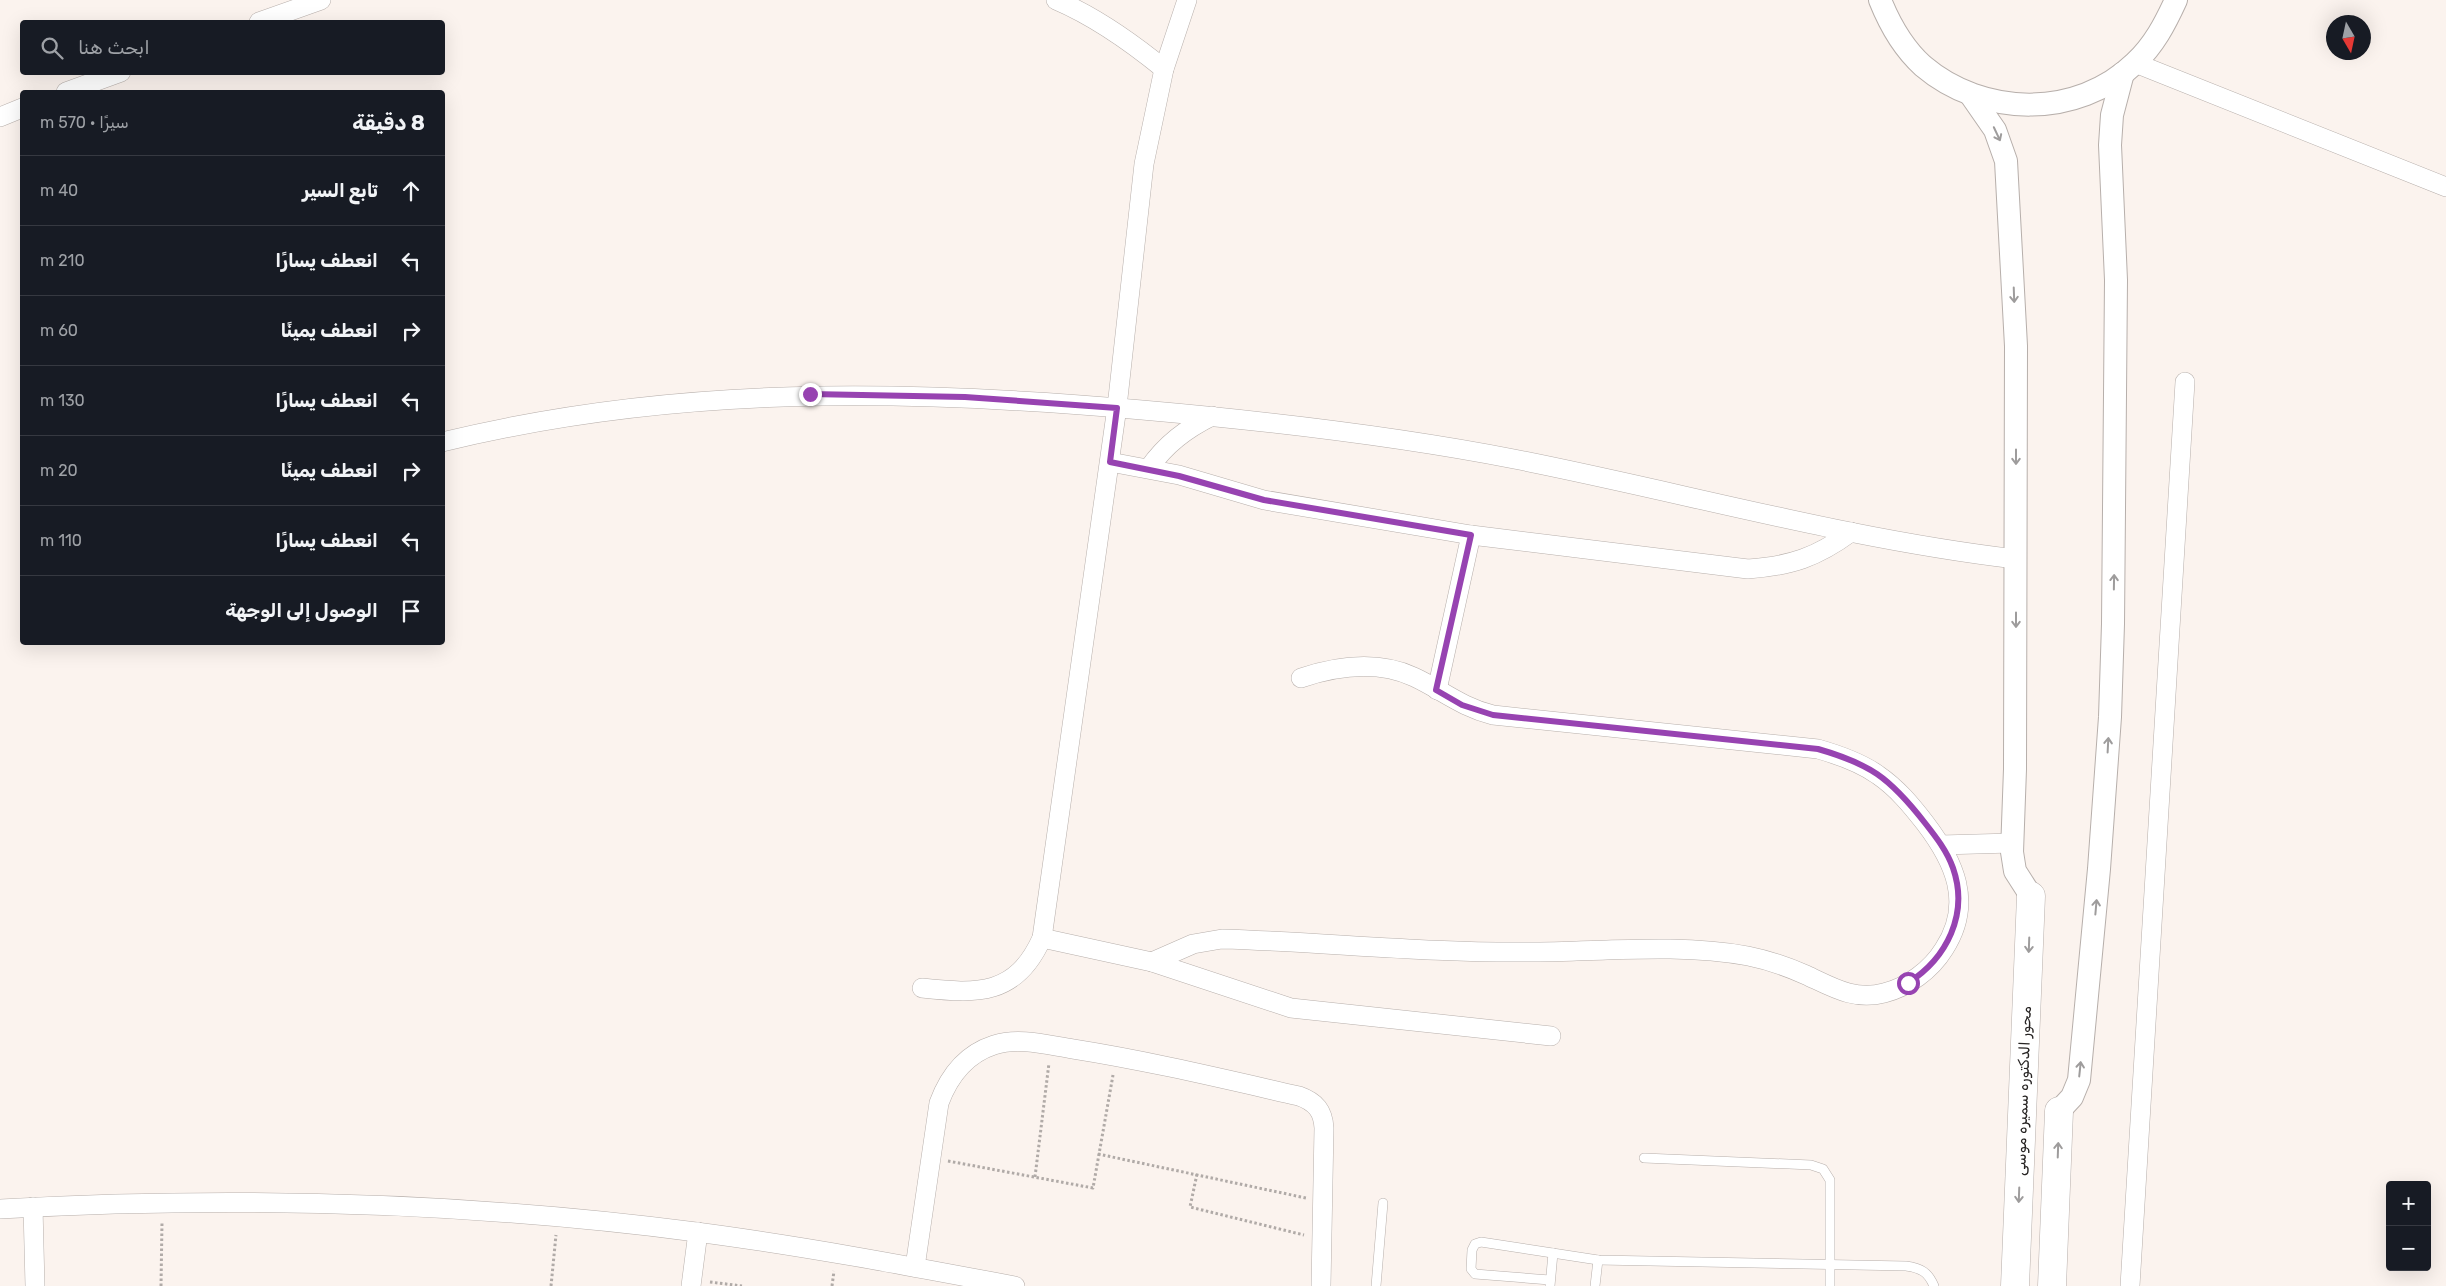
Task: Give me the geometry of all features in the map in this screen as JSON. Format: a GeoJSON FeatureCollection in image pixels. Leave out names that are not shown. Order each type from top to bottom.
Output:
{"type":"FeatureCollection","features":[{"type":"Feature","properties":{"kind":"main road","name":"محور الدكتوره سميره موسى"},"geometry":{"type":"LineString","coordinates":[[2015,1286],[2031,896]]}},
{"type":"Feature","properties":{"kind":"main road"},"geometry":{"type":"LineString","coordinates":[[2052,1286],[2059,1111]]}},
{"type":"Feature","properties":{"kind":"street"},"geometry":{"type":"LineString","coordinates":[[265,20],[321,0]]}},
{"type":"Feature","properties":{"kind":"street"},"geometry":{"type":"LineString","coordinates":[[1056,0],[1072,7],[1120,35],[1164,69]]}},
{"type":"Feature","properties":{"kind":"street"},"geometry":{"type":"LineString","coordinates":[[922,988],[967,992],[994,987],[1018,973],[1028,962],[1042,938],[1110,462],[1144,164],[1164,69],[1187,0]]}},
{"type":"Feature","properties":{"kind":"street"},"geometry":{"type":"LineString","coordinates":[[1880,0],[1889,21],[1904,45],[1923,65],[1945,82],[1970,94],[1995,102],[2022,105],[2049,104],[2076,98],[2100,87],[2129,68],[2152,44],[2166,23],[2176,0]]}},
{"type":"Feature","properties":{"kind":"street"},"geometry":{"type":"LineString","coordinates":[[2129,68],[2446,187]]}},
{"type":"Feature","properties":{"kind":"street"},"geometry":{"type":"LineString","coordinates":[[2059,1111],[2072,1097],[2080,1070],[2105,793],[2113,624],[2115,531],[2116,280],[2110,130],[2129,68]]}},
{"type":"Feature","properties":{"kind":"street"},"geometry":{"type":"LineString","coordinates":[[72,90],[113,75]]}},
{"type":"Feature","properties":{"kind":"street"},"geometry":{"type":"LineString","coordinates":[[1970,94],[1995,130],[2006,161],[2016,346],[2016,558],[2012,843],[2015,871],[2031,896]]}},
{"type":"Feature","properties":{"kind":"street"},"geometry":{"type":"LineString","coordinates":[[0,116],[20,109]]}},
{"type":"Feature","properties":{"kind":"street"},"geometry":{"type":"LineString","coordinates":[[2130,1286],[2186,382]]}},
{"type":"Feature","properties":{"kind":"street"},"geometry":{"type":"LineString","coordinates":[[445,441],[538,422],[614,410],[745,397],[876,394],[965,397],[1117,408],[1337,430],[1452,448],[1517,459],[1851,532],[1945,550],[2016,558]]}},
{"type":"Feature","properties":{"kind":"street"},"geometry":{"type":"LineString","coordinates":[[1149,468],[1162,450],[1177,437],[1212,416]]}},
{"type":"Feature","properties":{"kind":"street"},"geometry":{"type":"LineString","coordinates":[[1110,462],[1149,468],[1264,500],[1471,535],[1748,569],[1776,567],[1803,560],[1828,549],[1851,532]]}},
{"type":"Feature","properties":{"kind":"street"},"geometry":{"type":"LineString","coordinates":[[1436,690],[1471,535]]}},
{"type":"Feature","properties":{"kind":"street"},"geometry":{"type":"LineString","coordinates":[[1152,962],[1193,944],[1222,939],[1492,951],[1664,950],[1729,953],[1751,956],[1792,969],[1841,992],[1868,996],[1896,990],[1925,971],[1939,957],[1952,934],[1958,908],[1957,881],[1954,868],[1942,845],[1910,803],[1894,788],[1865,767],[1839,755],[1818,749],[1493,715],[1462,705],[1413,677],[1376,667],[1338,668],[1301,678]]}},
{"type":"Feature","properties":{"kind":"street"},"geometry":{"type":"LineString","coordinates":[[1942,845],[2012,843]]}},
{"type":"Feature","properties":{"kind":"street"},"geometry":{"type":"LineString","coordinates":[[1042,938],[1152,962],[1291,1008],[1551,1036]]}},
{"type":"Feature","properties":{"kind":"street"},"geometry":{"type":"LineString","coordinates":[[915,1267],[939,1103],[944,1090],[959,1067],[982,1050],[995,1045],[1022,1041],[1116,1056],[1299,1096],[1313,1102],[1322,1114],[1323,1120],[1321,1286]]}},
{"type":"Feature","properties":{"kind":"street"},"geometry":{"type":"LineString","coordinates":[[0,1209],[163,1203],[366,1204],[558,1217],[698,1232],[915,1267],[1015,1286]]}},
{"type":"Feature","properties":{"kind":"street"},"geometry":{"type":"LineString","coordinates":[[33,1207],[35,1286]]}},
{"type":"Feature","properties":{"kind":"street"},"geometry":{"type":"LineString","coordinates":[[691,1283],[698,1232]]}},
{"type":"Feature","properties":{"kind":"lane"},"geometry":{"type":"LineString","coordinates":[[1644,1158],[1811,1165],[1823,1168],[1830,1180],[1830,1286]]}},
{"type":"Feature","properties":{"kind":"lane"},"geometry":{"type":"LineString","coordinates":[[1376,1286],[1383,1203]]}},
{"type":"Feature","properties":{"kind":"lane"},"geometry":{"type":"LineString","coordinates":[[1552,1253],[1550,1283],[1475,1274],[1471,1269],[1472,1250],[1475,1244],[1482,1242],[1598,1260],[1919,1267],[1929,1275],[1934,1286]]}},
{"type":"Feature","properties":{"kind":"lane"},"geometry":{"type":"LineString","coordinates":[[1595,1286],[1598,1260]]}},
{"type":"Feature","properties":{"kind":"path"},"geometry":{"type":"LineString","coordinates":[[1035,1177],[1052,1046]]}},
{"type":"Feature","properties":{"kind":"path"},"geometry":{"type":"LineString","coordinates":[[931,1158],[1092,1188],[1116,1056]]}},
{"type":"Feature","properties":{"kind":"path"},"geometry":{"type":"LineString","coordinates":[[1098,1154],[1323,1202]]}},
{"type":"Feature","properties":{"kind":"path"},"geometry":{"type":"LineString","coordinates":[[1197,1174],[1190,1207],[1322,1239]]}},
{"type":"Feature","properties":{"kind":"path"},"geometry":{"type":"LineString","coordinates":[[161,1286],[163,1203]]}},
{"type":"Feature","properties":{"kind":"path"},"geometry":{"type":"LineString","coordinates":[[552,1286],[558,1217]]}},
{"type":"Feature","properties":{"kind":"path"},"geometry":{"type":"LineString","coordinates":[[691,1283],[742,1286]]}},
{"type":"Feature","properties":{"kind":"route"},"geometry":{"type":"LineString","coordinates":[[810,394],[965,397],[1055,402],[1117,408],[1110,462],[1149,468],[1264,500],[1471,535],[1436,690],[1462,705],[1493,715],[1818,749],[1839,755],[1878,775],[1910,803],[1942,845],[1954,868],[1957,881],[1958,908],[1952,934],[1939,957],[1920,976],[1908,983]]}}]}
